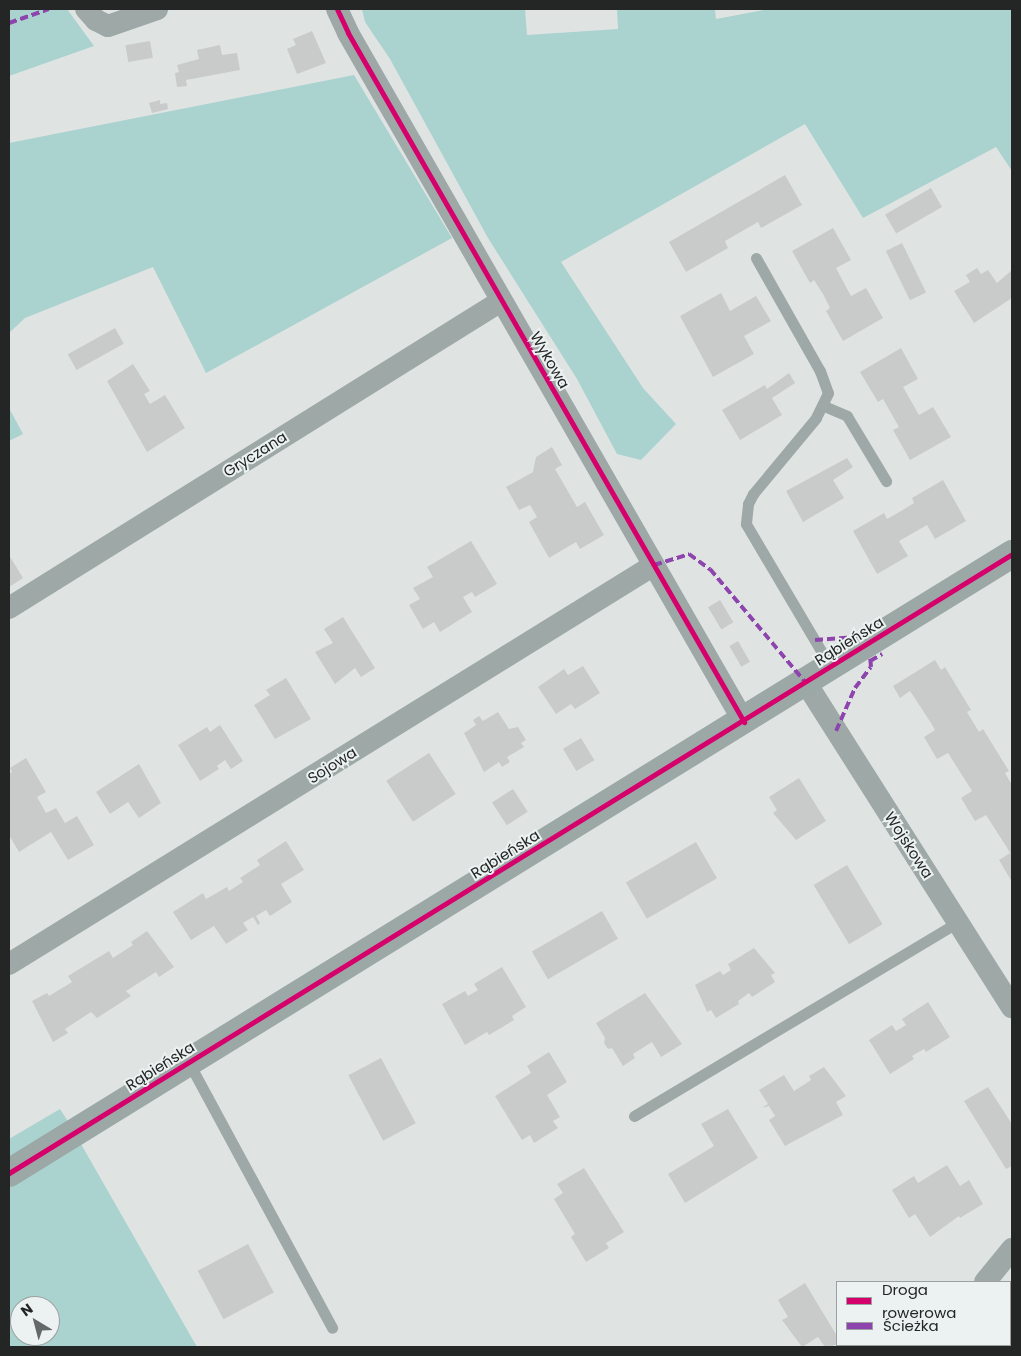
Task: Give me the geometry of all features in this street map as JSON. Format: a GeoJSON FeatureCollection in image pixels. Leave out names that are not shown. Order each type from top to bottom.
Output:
{"type":"FeatureCollection","features":[{"type":"Feature","properties":{"kind":"street"},"geometry":{"type":"LineString","coordinates":[[86,9],[96,20],[108,26],[119,24],[157,9]]}},
{"type":"Feature","properties":{"kind":"street","name":"Wykowa"},"geometry":{"type":"LineString","coordinates":[[337,9],[348,33],[744,722]]}},
{"type":"Feature","properties":{"kind":"street","name":"Gryczana"},"geometry":{"type":"LineString","coordinates":[[9,608],[501,300]]}},
{"type":"Feature","properties":{"kind":"street","name":"Rąbieńska"},"geometry":{"type":"LineString","coordinates":[[9,1173],[744,722],[1012,554]]}},
{"type":"Feature","properties":{"kind":"street","name":"Sojowa"},"geometry":{"type":"LineString","coordinates":[[9,964],[654,565]]}},
{"type":"Feature","properties":{"kind":"street","name":"Wojskowa"},"geometry":{"type":"LineString","coordinates":[[806,683],[1012,1007]]}},
{"type":"Feature","properties":{"kind":"street"},"geometry":{"type":"LineString","coordinates":[[986,1281],[1012,1249]]}},
{"type":"Feature","properties":{"kind":"lane"},"geometry":{"type":"LineString","coordinates":[[756,258],[825,382],[828,393],[824,406],[753,494],[748,504],[746,524],[830,667]]}},
{"type":"Feature","properties":{"kind":"lane"},"geometry":{"type":"LineString","coordinates":[[824,406],[847,416],[886,481]]}},
{"type":"Feature","properties":{"kind":"lane"},"geometry":{"type":"LineString","coordinates":[[634,1116],[958,922]]}},
{"type":"Feature","properties":{"kind":"lane"},"geometry":{"type":"LineString","coordinates":[[189,1063],[332,1328]]}},
{"type":"Feature","properties":{"kind":"shaded area"},"geometry":{"type":"Polygon","coordinates":[[[9,9],[67,9],[94,46],[9,76],[9,9]]]}},
{"type":"Feature","properties":{"kind":"shaded area"},"geometry":{"type":"Polygon","coordinates":[[[362,9],[525,9],[527,35],[618,29],[617,9],[715,9],[716,19],[769,9],[1012,9],[1012,171],[996,147],[863,218],[805,124],[561,262],[643,388],[676,424],[641,460],[617,454],[577,379],[488,238],[390,59],[365,22],[362,9]]]}},
{"type":"Feature","properties":{"kind":"shaded area"},"geometry":{"type":"Polygon","coordinates":[[[354,75],[452,238],[206,373],[153,267],[25,318],[9,333],[9,143],[354,75]]]}},
{"type":"Feature","properties":{"kind":"shaded area"},"geometry":{"type":"Polygon","coordinates":[[[9,408],[23,434],[9,441],[9,408]]]}},
{"type":"Feature","properties":{"kind":"shaded area"},"geometry":{"type":"Polygon","coordinates":[[[60,1109],[69,1123],[9,1160],[9,1139],[60,1109]]]}},
{"type":"Feature","properties":{"kind":"shaded area"},"geometry":{"type":"Polygon","coordinates":[[[81,1144],[197,1347],[9,1347],[9,1188],[81,1144]]]}},
{"type":"Feature","properties":{"kind":"building"},"geometry":{"type":"Polygon","coordinates":[[[312,31],[326,63],[297,74],[287,49],[296,45],[293,39],[312,31]]]}},
{"type":"Feature","properties":{"kind":"building"},"geometry":{"type":"Polygon","coordinates":[[[150,41],[153,58],[128,62],[125,45],[150,41]]]}},
{"type":"Feature","properties":{"kind":"building"},"geometry":{"type":"Polygon","coordinates":[[[220,45],[222,55],[237,53],[240,70],[186,80],[187,86],[177,87],[175,73],[179,72],[177,65],[199,59],[197,50],[220,45]]]}},
{"type":"Feature","properties":{"kind":"building"},"geometry":{"type":"Polygon","coordinates":[[[160,100],[160,104],[167,103],[168,109],[152,113],[149,103],[160,100]]]}},
{"type":"Feature","properties":{"kind":"building"},"geometry":{"type":"Polygon","coordinates":[[[785,175],[802,205],[761,228],[758,222],[725,241],[728,248],[686,272],[669,242],[785,175]]]}},
{"type":"Feature","properties":{"kind":"building"},"geometry":{"type":"Polygon","coordinates":[[[931,188],[942,207],[896,234],[885,214],[931,188]]]}},
{"type":"Feature","properties":{"kind":"building"},"geometry":{"type":"Polygon","coordinates":[[[833,228],[851,260],[836,268],[851,296],[866,288],[883,318],[843,341],[826,311],[830,308],[823,294],[814,280],[810,283],[792,251],[833,228]]]}},
{"type":"Feature","properties":{"kind":"building"},"geometry":{"type":"Polygon","coordinates":[[[902,243],[926,292],[910,300],[886,251],[902,243]]]}},
{"type":"Feature","properties":{"kind":"building"},"geometry":{"type":"Polygon","coordinates":[[[977,268],[981,274],[988,270],[997,283],[1012,270],[1012,298],[974,323],[954,291],[970,282],[966,275],[977,268]]]}},
{"type":"Feature","properties":{"kind":"building"},"geometry":{"type":"Polygon","coordinates":[[[721,293],[730,311],[756,296],[771,321],[744,336],[754,354],[713,377],[680,316],[721,293]]]}},
{"type":"Feature","properties":{"kind":"building"},"geometry":{"type":"Polygon","coordinates":[[[115,328],[124,344],[76,370],[68,354],[115,328]]]}},
{"type":"Feature","properties":{"kind":"building"},"geometry":{"type":"Polygon","coordinates":[[[901,348],[918,379],[903,387],[919,415],[933,407],[951,437],[910,460],[893,430],[899,427],[883,399],[878,402],[860,372],[901,348]]]}},
{"type":"Feature","properties":{"kind":"building"},"geometry":{"type":"Polygon","coordinates":[[[133,364],[150,391],[144,394],[150,404],[165,395],[185,428],[147,452],[107,381],[133,364]]]}},
{"type":"Feature","properties":{"kind":"building"},"geometry":{"type":"Polygon","coordinates":[[[789,373],[795,383],[772,398],[782,415],[740,440],[722,410],[765,385],[767,389],[789,373]]]}},
{"type":"Feature","properties":{"kind":"building"},"geometry":{"type":"Polygon","coordinates":[[[552,447],[562,465],[555,469],[577,507],[585,502],[604,535],[580,549],[576,542],[549,558],[529,522],[537,517],[530,505],[519,510],[506,487],[533,472],[536,457],[552,447]]]}},
{"type":"Feature","properties":{"kind":"building"},"geometry":{"type":"Polygon","coordinates":[[[847,458],[853,467],[833,480],[844,498],[803,522],[786,491],[847,458]]]}},
{"type":"Feature","properties":{"kind":"building"},"geometry":{"type":"Polygon","coordinates":[[[943,480],[966,521],[935,539],[927,525],[899,541],[908,556],[877,574],[853,531],[884,513],[887,519],[914,503],[912,498],[943,480]]]}},
{"type":"Feature","properties":{"kind":"building"},"geometry":{"type":"Polygon","coordinates":[[[471,541],[497,584],[475,597],[472,592],[463,597],[472,612],[440,632],[434,622],[423,629],[409,605],[420,599],[413,588],[433,577],[427,567],[471,541]]]}},
{"type":"Feature","properties":{"kind":"building"},"geometry":{"type":"Polygon","coordinates":[[[9,555],[23,578],[9,587],[9,555]]]}},
{"type":"Feature","properties":{"kind":"building"},"geometry":{"type":"Polygon","coordinates":[[[720,600],[733,622],[721,629],[708,607],[720,600]]]}},
{"type":"Feature","properties":{"kind":"building"},"geometry":{"type":"Polygon","coordinates":[[[343,617],[375,668],[361,677],[355,668],[335,684],[315,652],[333,643],[324,629],[343,617]]]}},
{"type":"Feature","properties":{"kind":"building"},"geometry":{"type":"Polygon","coordinates":[[[738,641],[750,662],[741,667],[729,646],[738,641]]]}},
{"type":"Feature","properties":{"kind":"building"},"geometry":{"type":"Polygon","coordinates":[[[935,660],[941,670],[945,667],[971,710],[967,712],[979,732],[983,729],[1009,771],[1005,773],[1012,785],[1012,882],[999,860],[1010,853],[1006,846],[986,815],[975,821],[961,798],[972,791],[948,753],[937,759],[924,737],[935,730],[910,691],[900,698],[893,686],[935,660]]]}},
{"type":"Feature","properties":{"kind":"building"},"geometry":{"type":"Polygon","coordinates":[[[583,666],[600,693],[575,709],[571,704],[556,714],[538,687],[564,669],[568,675],[583,666]]]}},
{"type":"Feature","properties":{"kind":"building"},"geometry":{"type":"Polygon","coordinates":[[[286,678],[311,719],[275,739],[254,705],[270,695],[266,690],[286,678]]]}},
{"type":"Feature","properties":{"kind":"building"},"geometry":{"type":"Polygon","coordinates":[[[498,712],[509,729],[518,727],[526,740],[521,743],[524,747],[507,757],[510,762],[502,767],[499,762],[484,772],[464,733],[476,725],[473,720],[479,716],[483,721],[498,712]]]}},
{"type":"Feature","properties":{"kind":"building"},"geometry":{"type":"Polygon","coordinates":[[[220,725],[243,761],[231,769],[225,760],[217,766],[219,769],[200,781],[178,745],[207,727],[210,732],[220,725]]]}},
{"type":"Feature","properties":{"kind":"building"},"geometry":{"type":"Polygon","coordinates":[[[581,738],[594,760],[576,771],[563,749],[581,738]]]}},
{"type":"Feature","properties":{"kind":"building"},"geometry":{"type":"Polygon","coordinates":[[[429,753],[456,794],[413,822],[386,781],[429,753]]]}},
{"type":"Feature","properties":{"kind":"building"},"geometry":{"type":"Polygon","coordinates":[[[26,758],[46,792],[37,797],[46,813],[56,808],[65,823],[77,816],[94,845],[68,860],[51,832],[19,852],[9,835],[9,774],[12,772],[10,768],[26,758]]]}},
{"type":"Feature","properties":{"kind":"building"},"geometry":{"type":"Polygon","coordinates":[[[139,764],[161,803],[139,818],[128,802],[110,814],[96,792],[139,764]]]}},
{"type":"Feature","properties":{"kind":"building"},"geometry":{"type":"Polygon","coordinates":[[[799,778],[826,821],[796,840],[773,813],[777,810],[769,797],[799,778]]]}},
{"type":"Feature","properties":{"kind":"building"},"geometry":{"type":"Polygon","coordinates":[[[513,789],[528,812],[507,825],[492,803],[513,789]]]}},
{"type":"Feature","properties":{"kind":"building"},"geometry":{"type":"Polygon","coordinates":[[[286,841],[304,870],[281,884],[292,902],[270,916],[266,910],[256,916],[260,923],[258,925],[253,917],[243,923],[248,930],[226,944],[214,926],[191,940],[173,912],[203,893],[206,899],[227,887],[229,891],[243,882],[240,878],[260,865],[257,860],[286,841]]]}},
{"type":"Feature","properties":{"kind":"building"},"geometry":{"type":"Polygon","coordinates":[[[696,842],[717,878],[647,919],[626,882],[696,842]]]}},
{"type":"Feature","properties":{"kind":"building"},"geometry":{"type":"Polygon","coordinates":[[[847,865],[883,924],[849,944],[814,885],[847,865]]]}},
{"type":"Feature","properties":{"kind":"building"},"geometry":{"type":"Polygon","coordinates":[[[602,911],[618,939],[548,979],[532,952],[602,911]]]}},
{"type":"Feature","properties":{"kind":"building"},"geometry":{"type":"Polygon","coordinates":[[[147,931],[174,967],[159,977],[156,972],[126,991],[131,996],[97,1018],[91,1012],[65,1029],[68,1033],[53,1042],[32,1001],[47,993],[49,996],[72,982],[68,976],[109,951],[113,958],[133,945],[131,942],[147,931]]]}},
{"type":"Feature","properties":{"kind":"building"},"geometry":{"type":"Polygon","coordinates":[[[754,948],[775,973],[771,975],[775,982],[752,997],[749,993],[738,1001],[739,1004],[716,1018],[711,1010],[707,1012],[695,985],[720,971],[723,975],[731,970],[728,964],[754,948]]]}},
{"type":"Feature","properties":{"kind":"building"},"geometry":{"type":"Polygon","coordinates":[[[502,967],[526,1007],[512,1016],[514,1020],[489,1035],[487,1032],[465,1045],[442,1004],[465,991],[468,996],[478,990],[474,984],[502,967]]]}},
{"type":"Feature","properties":{"kind":"building"},"geometry":{"type":"Polygon","coordinates":[[[645,993],[682,1044],[661,1057],[652,1042],[633,1054],[635,1058],[623,1066],[612,1048],[608,1049],[604,1043],[605,1038],[596,1023],[645,993]]]}},
{"type":"Feature","properties":{"kind":"building"},"geometry":{"type":"Polygon","coordinates":[[[928,1002],[950,1037],[926,1052],[924,1049],[912,1056],[914,1059],[890,1074],[869,1040],[892,1025],[896,1031],[906,1025],[902,1019],[928,1002]]]}},
{"type":"Feature","properties":{"kind":"building"},"geometry":{"type":"Polygon","coordinates":[[[549,1052],[567,1082],[547,1095],[560,1117],[553,1121],[558,1128],[534,1143],[530,1135],[522,1140],[495,1096],[531,1073],[527,1066],[549,1052]]]}},
{"type":"Feature","properties":{"kind":"building"},"geometry":{"type":"Polygon","coordinates":[[[381,1058],[416,1123],[383,1141],[348,1075],[381,1058]]]}},
{"type":"Feature","properties":{"kind":"building"},"geometry":{"type":"Polygon","coordinates":[[[824,1067],[846,1096],[836,1102],[843,1115],[785,1146],[769,1120],[775,1116],[769,1106],[762,1108],[768,1104],[759,1090],[784,1075],[794,1091],[811,1080],[809,1076],[824,1067]]]}},
{"type":"Feature","properties":{"kind":"building"},"geometry":{"type":"Polygon","coordinates":[[[988,1087],[1012,1124],[1012,1166],[1006,1169],[964,1101],[988,1087]]]}},
{"type":"Feature","properties":{"kind":"building"},"geometry":{"type":"Polygon","coordinates":[[[728,1109],[758,1158],[685,1203],[668,1174],[714,1146],[701,1124],[728,1109]]]}},
{"type":"Feature","properties":{"kind":"building"},"geometry":{"type":"Polygon","coordinates":[[[947,1165],[960,1186],[969,1180],[983,1204],[960,1218],[959,1216],[930,1237],[915,1214],[909,1218],[892,1190],[914,1176],[918,1183],[947,1165]]]}},
{"type":"Feature","properties":{"kind":"building"},"geometry":{"type":"Polygon","coordinates":[[[584,1168],[624,1232],[606,1243],[609,1248],[586,1262],[571,1237],[575,1234],[554,1199],[563,1193],[557,1184],[584,1168]]]}},
{"type":"Feature","properties":{"kind":"building"},"geometry":{"type":"Polygon","coordinates":[[[248,1244],[274,1293],[223,1319],[198,1271],[248,1244]]]}},
{"type":"Feature","properties":{"kind":"building"},"geometry":{"type":"Polygon","coordinates":[[[805,1283],[836,1334],[836,1344],[825,1347],[818,1337],[802,1347],[782,1320],[788,1317],[778,1300],[805,1283]]]}},
{"type":"Feature","properties":{"kind":"building"},"geometry":{"type":"Polygon","coordinates":[[[1012,1338],[1012,1347],[1002,1347],[1011,1346],[1012,1338]]]}},
{"type":"Feature","properties":{"kind":"marked path"},"geometry":{"type":"LineString","coordinates":[[9,23],[49,9]]}},
{"type":"Feature","properties":{"kind":"marked path"},"geometry":{"type":"LineString","coordinates":[[654,565],[689,554],[710,569],[806,683]]}},
{"type":"Feature","properties":{"kind":"marked path"},"geometry":{"type":"LineString","coordinates":[[815,640],[857,637]]}},
{"type":"Feature","properties":{"kind":"marked path"},"geometry":{"type":"LineString","coordinates":[[870,661],[882,654]]}},
{"type":"Feature","properties":{"kind":"marked path"},"geometry":{"type":"LineString","coordinates":[[836,731],[855,688],[871,667],[870,656]]}},
{"type":"Feature","properties":{"kind":"cycle path"},"geometry":{"type":"LineString","coordinates":[[337,9],[348,33],[744,722]]}},
{"type":"Feature","properties":{"kind":"cycle path"},"geometry":{"type":"LineString","coordinates":[[9,1173],[1012,554]]}}]}
